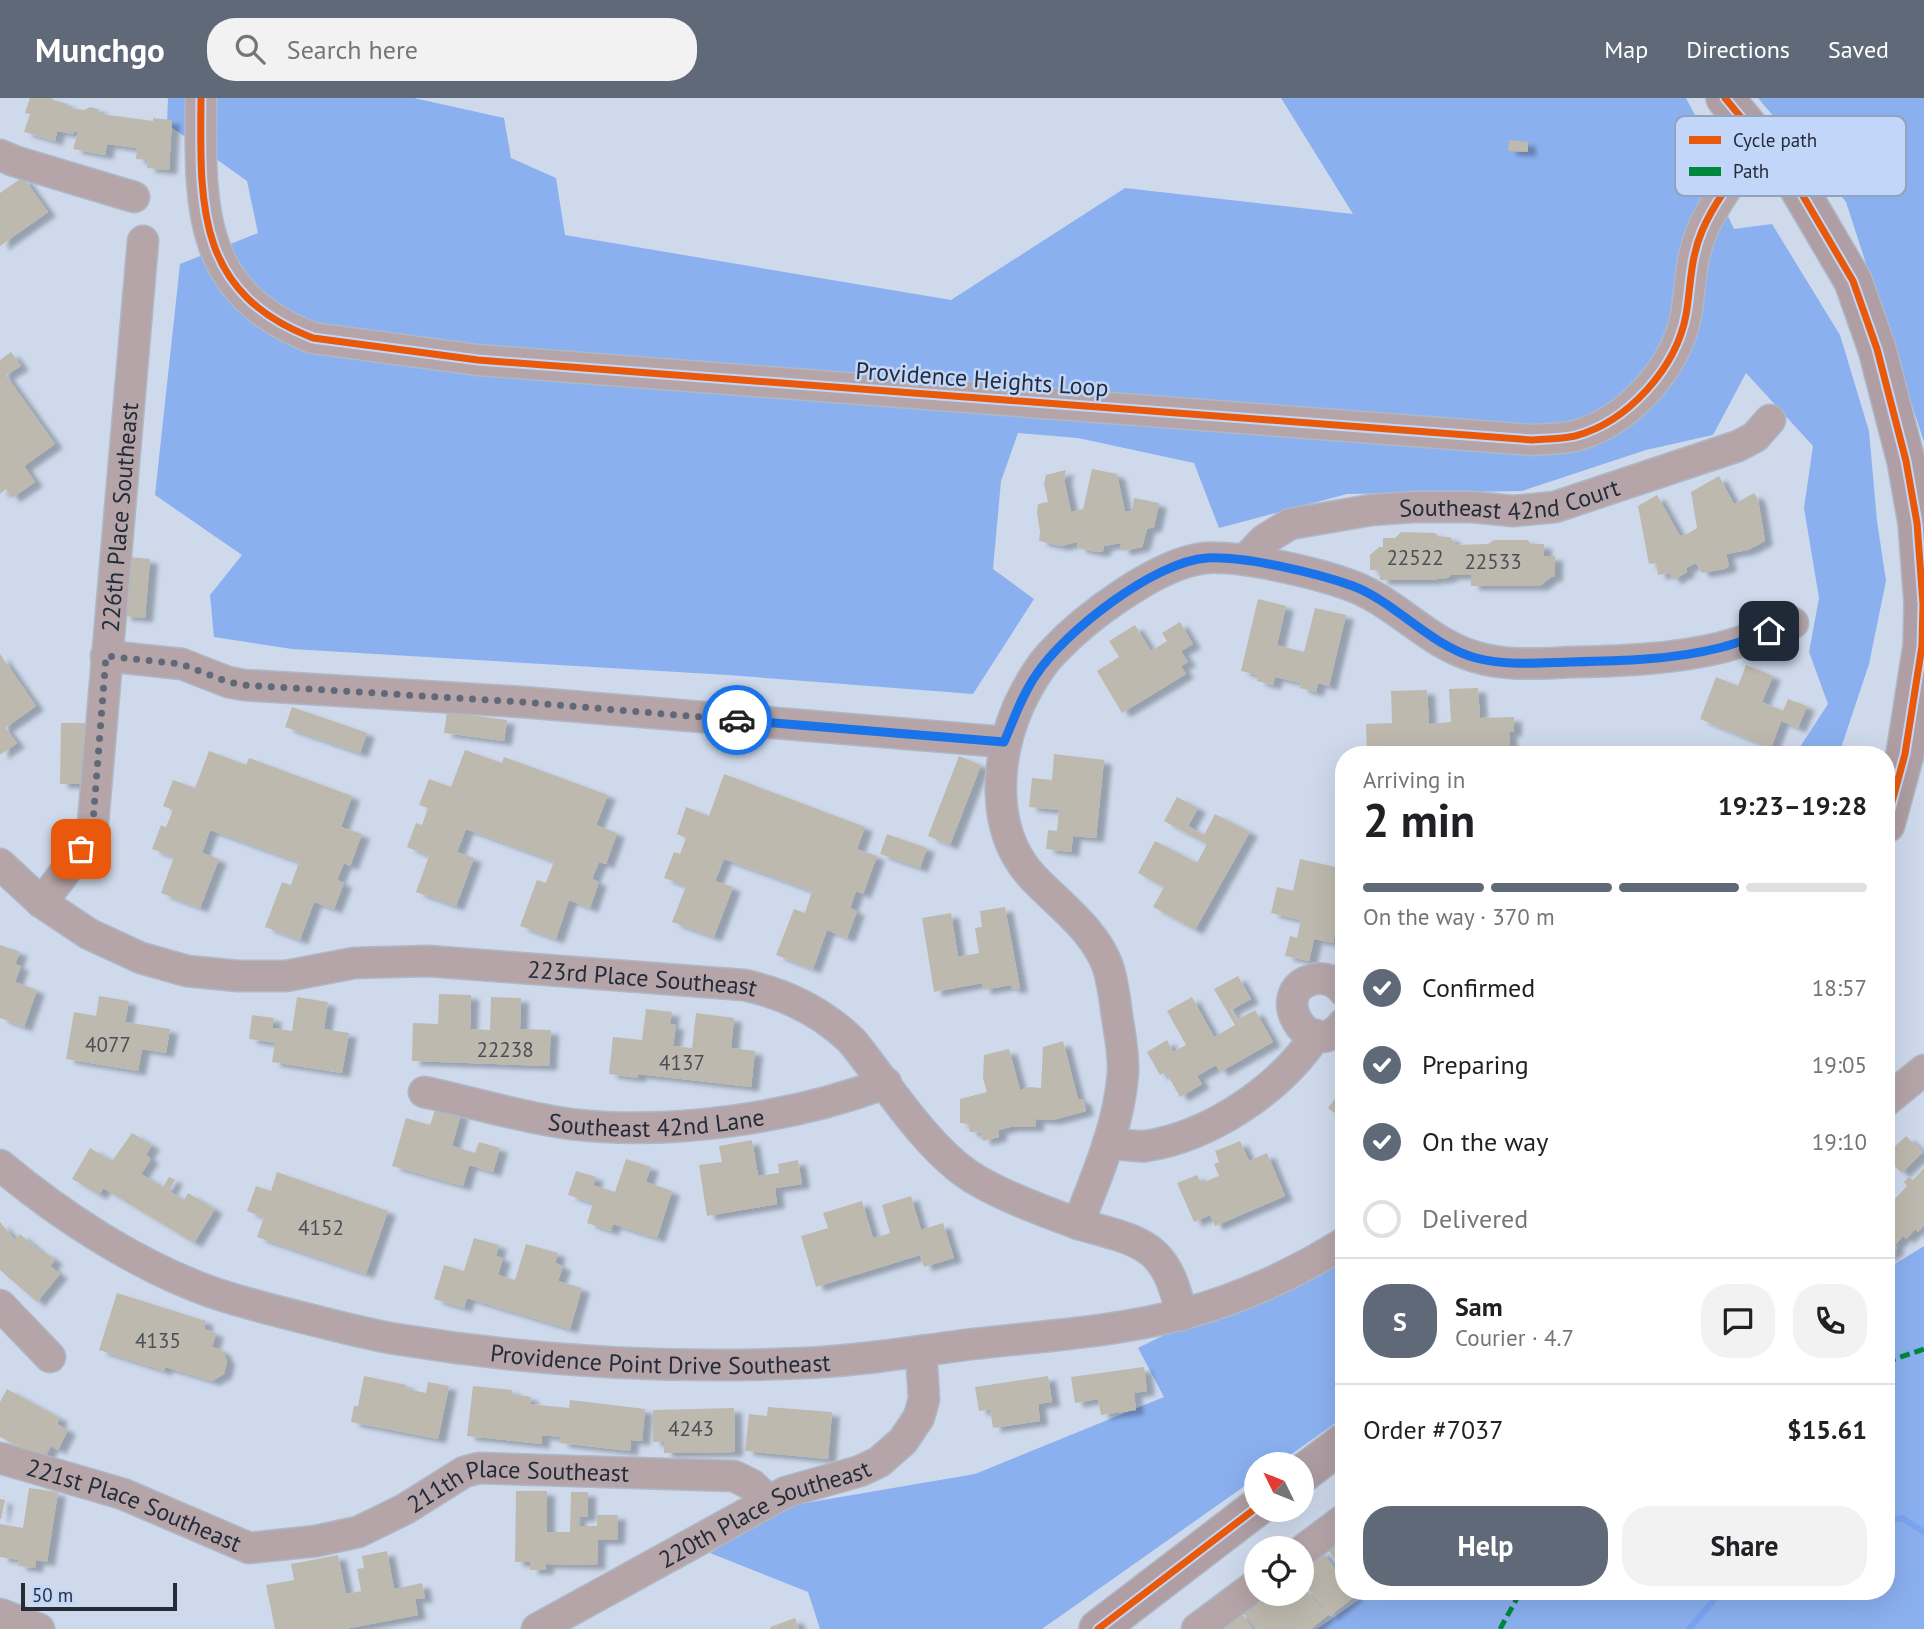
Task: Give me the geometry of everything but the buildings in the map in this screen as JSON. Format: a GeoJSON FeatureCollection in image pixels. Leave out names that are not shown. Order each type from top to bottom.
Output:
{"type":"FeatureCollection","features":[{"type":"Feature","properties":{"kind":"main road"},"geometry":{"type":"LineString","coordinates":[[1726,98],[1740,116]]}},
{"type":"Feature","properties":{"kind":"main road"},"geometry":{"type":"LineString","coordinates":[[1803,196],[1853,281],[1877,349],[1906,461],[1917,523],[1923,604],[1922,646],[1905,754],[1895,791]]}},
{"type":"Feature","properties":{"kind":"main road"},"geometry":{"type":"LineString","coordinates":[[1314,1465],[1335,1449]]}},
{"type":"Feature","properties":{"kind":"main road"},"geometry":{"type":"LineString","coordinates":[[1098,1629],[1244,1517]]}},
{"type":"Feature","properties":{"kind":"street","name":"Providence Heights Loop"},"geometry":{"type":"LineString","coordinates":[[201,98],[200,162],[207,229],[224,270],[252,304],[289,328],[313,338],[478,360],[1532,440],[1575,436],[1605,423],[1632,405],[1651,383],[1678,342],[1686,316],[1690,265],[1701,232],[1722,196]]}},
{"type":"Feature","properties":{"kind":"street"},"geometry":{"type":"LineString","coordinates":[[0,155],[134,197]]}},
{"type":"Feature","properties":{"kind":"street","name":"226th Place Southeast"},"geometry":{"type":"LineString","coordinates":[[41,902],[66,873],[93,822],[143,241]]}},
{"type":"Feature","properties":{"kind":"street","name":"Southeast 42nd Court"},"geometry":{"type":"LineString","coordinates":[[1245,560],[1276,531],[1290,524],[1317,519],[1371,510],[1413,507],[1472,507],[1513,511],[1555,507],[1738,446],[1755,438],[1770,419]]}},
{"type":"Feature","properties":{"kind":"street"},"geometry":{"type":"LineString","coordinates":[[1077,1224],[1108,1143],[1119,1105],[1123,1071],[1122,1043],[1109,970],[1092,937],[1030,874],[1012,844],[1000,799],[1004,742],[1020,703],[1052,652],[1096,614],[1179,564],[1207,558],[1245,560],[1354,587],[1449,646],[1474,657],[1500,662],[1530,664],[1613,661],[1689,654],[1721,648],[1793,623]]}},
{"type":"Feature","properties":{"kind":"street"},"geometry":{"type":"LineString","coordinates":[[106,656],[181,664],[228,682],[244,685],[522,702],[1004,742]]}},
{"type":"Feature","properties":{"kind":"street","name":"223rd Place Southeast"},"geometry":{"type":"LineString","coordinates":[[0,864],[41,902],[89,934],[141,958],[187,971],[238,976],[286,976],[354,963],[428,961],[744,985],[773,991],[824,1016],[852,1041],[932,1143],[966,1173],[987,1186],[1077,1224],[1140,1244],[1153,1254],[1172,1281],[1182,1315]]}},
{"type":"Feature","properties":{"kind":"street"},"geometry":{"type":"LineString","coordinates":[[1335,983],[1316,979],[1300,987],[1292,1003],[1295,1020],[1307,1033],[1316,1035],[1335,1032]]}},
{"type":"Feature","properties":{"kind":"street"},"geometry":{"type":"LineString","coordinates":[[1108,1143],[1145,1146],[1215,1123],[1253,1101],[1272,1086],[1307,1049],[1316,1035]]}},
{"type":"Feature","properties":{"kind":"street"},"geometry":{"type":"LineString","coordinates":[[1895,1094],[1924,1070]]}},
{"type":"Feature","properties":{"kind":"street","name":"Southeast 42nd Lane"},"geometry":{"type":"LineString","coordinates":[[424,1092],[570,1124],[628,1128],[731,1120],[790,1111],[847,1098],[886,1083]]}},
{"type":"Feature","properties":{"kind":"street","name":"Providence Point Drive Southeast"},"geometry":{"type":"LineString","coordinates":[[0,1165],[68,1217],[159,1269],[211,1292],[292,1315],[394,1339],[515,1354],[707,1366],[809,1363],[1115,1327],[1182,1315],[1269,1284],[1335,1249]]}},
{"type":"Feature","properties":{"kind":"street"},"geometry":{"type":"LineString","coordinates":[[0,1305],[51,1357]]}},
{"type":"Feature","properties":{"kind":"street","name":"220th Place Southeast"},"geometry":{"type":"LineString","coordinates":[[537,1629],[768,1500],[786,1492],[860,1471],[879,1462],[897,1447],[919,1417],[924,1399],[921,1351]]}},
{"type":"Feature","properties":{"kind":"street","name":"221st Place Southeast"},"geometry":{"type":"LineString","coordinates":[[0,1458],[123,1494],[249,1548],[268,1547]]}},
{"type":"Feature","properties":{"kind":"street","name":"211th Place Southeast"},"geometry":{"type":"LineString","coordinates":[[268,1547],[358,1532],[405,1509],[464,1472],[479,1468],[734,1476],[752,1485],[768,1500]]}},
{"type":"Feature","properties":{"kind":"street"},"geometry":{"type":"LineString","coordinates":[[1314,1542],[1335,1526]]}},
{"type":"Feature","properties":{"kind":"street"},"geometry":{"type":"LineString","coordinates":[[1197,1629],[1244,1594]]}},
{"type":"Feature","properties":{"kind":"street"},"geometry":{"type":"LineString","coordinates":[[0,1614],[39,1629]]}},
{"type":"Feature","properties":{"kind":"shaded area"},"geometry":{"type":"Polygon","coordinates":[[[168,98],[414,98],[504,118],[511,158],[556,178],[565,235],[951,300],[1125,188],[1353,214],[1281,98],[1686,98],[1696,116],[1675,116],[1675,196],[1719,196],[1734,229],[1772,224],[1840,335],[1869,431],[1877,521],[1886,581],[1869,664],[1842,746],[1801,746],[1828,704],[1809,652],[1819,598],[1804,508],[1813,446],[1746,373],[1713,435],[1646,450],[1522,491],[1347,494],[1219,528],[1194,463],[1078,438],[1018,433],[1001,481],[993,569],[1034,599],[973,694],[728,675],[292,649],[214,637],[210,595],[242,555],[155,495],[180,264],[258,233],[247,181],[167,124],[168,98]]]}},
{"type":"Feature","properties":{"kind":"shaded area"},"geometry":{"type":"Polygon","coordinates":[[[1758,98],[1924,98],[1924,442],[1846,202],[1841,196],[1906,196],[1906,116],[1773,116],[1758,98]]]}},
{"type":"Feature","properties":{"kind":"shaded area"},"geometry":{"type":"Polygon","coordinates":[[[1924,1246],[1924,1629],[1317,1629],[1359,1600],[1895,1600],[1895,1264],[1924,1246]]]}},
{"type":"Feature","properties":{"kind":"shaded area"},"geometry":{"type":"Polygon","coordinates":[[[1335,1255],[1335,1423],[1294,1452],[1244,1452],[1244,1486],[1042,1629],[820,1629],[808,1592],[710,1553],[782,1507],[975,1474],[1164,1397],[1138,1348],[1260,1287],[1335,1255]]]}},
{"type":"Feature","properties":{"kind":"waterway"},"geometry":{"type":"LineString","coordinates":[[1895,1520],[1902,1518],[1924,1532]]}},
{"type":"Feature","properties":{"kind":"waterway"},"geometry":{"type":"LineString","coordinates":[[1689,1629],[1714,1600]]}},
{"type":"Feature","properties":{"kind":"marked path"},"geometry":{"type":"LineString","coordinates":[[1895,1359],[1924,1349]]}},
{"type":"Feature","properties":{"kind":"marked path"},"geometry":{"type":"LineString","coordinates":[[1500,1629],[1516,1600]]}},
{"type":"Feature","properties":{"kind":"cycle path"},"geometry":{"type":"LineString","coordinates":[[201,98],[205,210],[213,242],[226,271],[246,297],[275,319],[313,338],[478,360],[1532,440],[1570,437],[1595,429],[1631,406],[1647,390],[1672,354],[1681,335],[1698,241],[1721,196]]}},
{"type":"Feature","properties":{"kind":"cycle path"},"geometry":{"type":"LineString","coordinates":[[1725,98],[1740,116]]}},
{"type":"Feature","properties":{"kind":"cycle path"},"geometry":{"type":"LineString","coordinates":[[1803,196],[1853,281],[1877,349],[1906,461],[1917,523],[1923,604],[1922,646],[1905,754],[1895,791]]}},
{"type":"Feature","properties":{"kind":"cycle path"},"geometry":{"type":"LineString","coordinates":[[1098,1629],[1244,1517]]}},
{"type":"Feature","properties":{"kind":"way so far"},"geometry":{"type":"LineString","coordinates":[[81,849],[93,822],[106,656],[181,664],[228,682],[244,685],[522,702],[737,720]]}},
{"type":"Feature","properties":{"kind":"route"},"geometry":{"type":"LineString","coordinates":[[737,720],[1004,742],[1035,676],[1052,652],[1078,628],[1115,601],[1165,571],[1179,564],[1207,558],[1245,560],[1354,587],[1449,646],[1474,657],[1500,662],[1530,664],[1613,661],[1689,654],[1721,648],[1769,631]]}}]}
